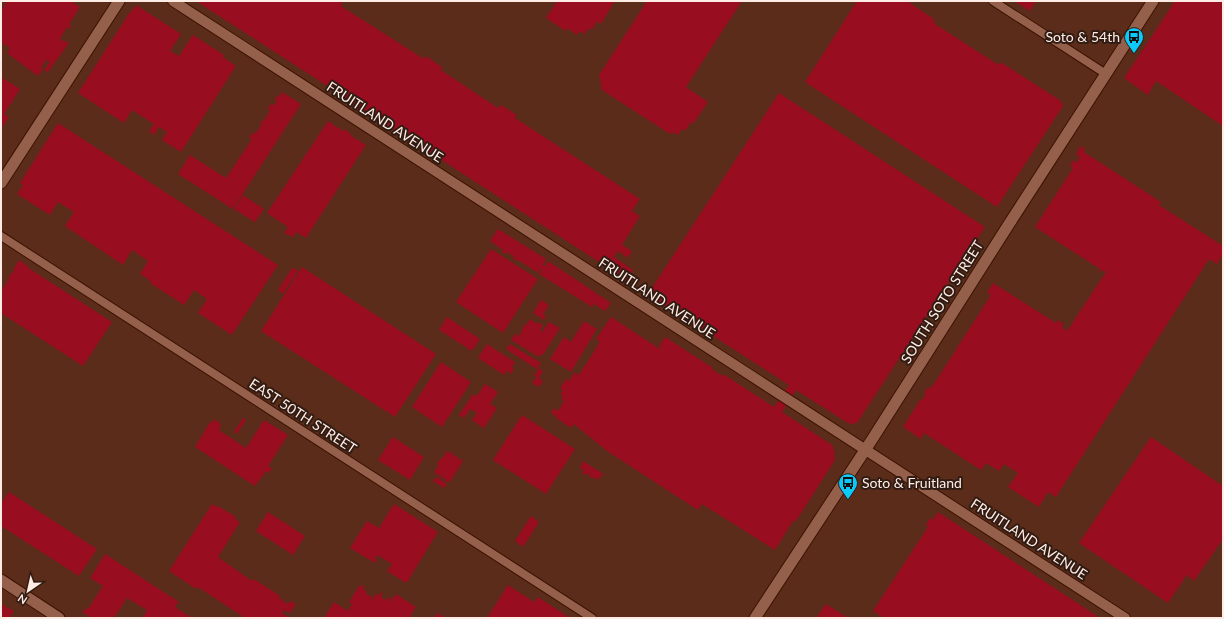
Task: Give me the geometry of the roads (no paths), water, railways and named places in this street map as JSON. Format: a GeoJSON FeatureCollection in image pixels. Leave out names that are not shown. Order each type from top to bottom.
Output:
{"type":"FeatureCollection","features":[{"type":"Feature","properties":{"kind":"main road"},"geometry":{"type":"LineString","coordinates":[[1,183],[119,1]]}},
{"type":"Feature","properties":{"kind":"main road","name":"SOUTH SOTO STREET"},"geometry":{"type":"LineString","coordinates":[[755,618],[866,449],[1153,1]]}},
{"type":"Feature","properties":{"kind":"main road"},"geometry":{"type":"LineString","coordinates":[[1,580],[59,618]]}},
{"type":"Feature","properties":{"kind":"street","name":"FRUITLAND AVENUE"},"geometry":{"type":"LineString","coordinates":[[173,1],[1125,618]]}},
{"type":"Feature","properties":{"kind":"street"},"geometry":{"type":"LineString","coordinates":[[993,1],[1106,74]]}},
{"type":"Feature","properties":{"kind":"street","name":"EAST 50TH STREET"},"geometry":{"type":"LineString","coordinates":[[1,236],[592,618]]}},
{"type":"Feature","properties":{"kind":"place","name":"Soto & 54th"},"geometry":{"type":"Point","coordinates":[1134,54]}},
{"type":"Feature","properties":{"kind":"place","name":"Soto & Fruitland"},"geometry":{"type":"Point","coordinates":[848,500]}}]}
